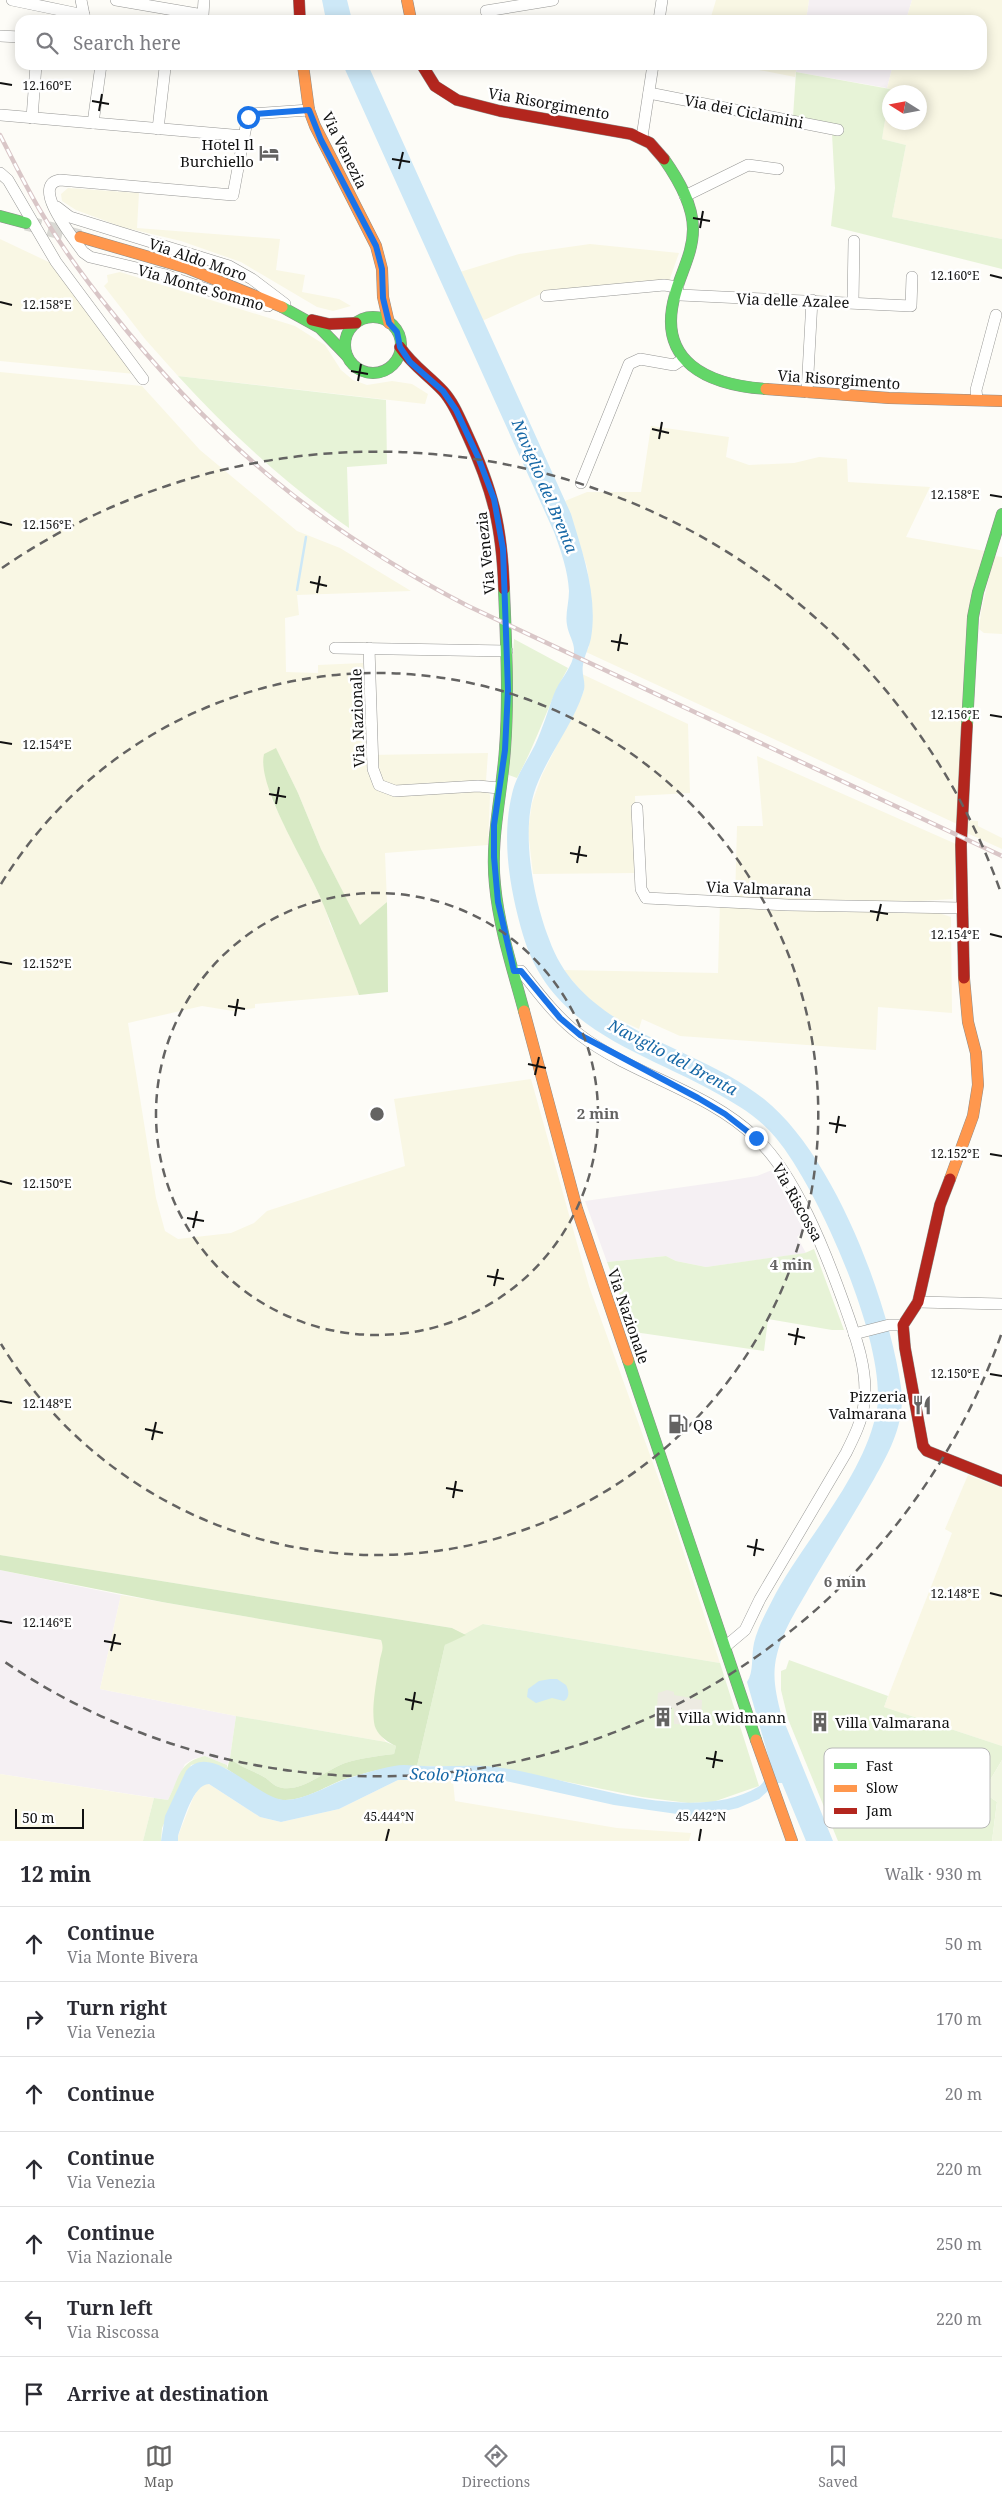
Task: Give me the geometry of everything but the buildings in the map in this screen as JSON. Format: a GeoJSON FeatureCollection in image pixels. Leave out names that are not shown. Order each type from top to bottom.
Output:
{"type":"FeatureCollection","features":[{"type":"Feature","properties":{"kind":"main road"},"geometry":{"type":"LineString","coordinates":[[299,0],[300,15]]}},
{"type":"Feature","properties":{"kind":"main road"},"geometry":{"type":"LineString","coordinates":[[408,0],[410,15]]}},
{"type":"Feature","properties":{"kind":"main road","name":"Via Venezia"},"geometry":{"type":"LineString","coordinates":[[304,70],[309,110],[321,140],[361,216],[379,256],[383,298],[389,323]]}},
{"type":"Feature","properties":{"kind":"main road","name":"Via Risorgimento"},"geometry":{"type":"LineString","coordinates":[[425,70],[435,86],[457,100],[500,111],[642,137],[655,148],[668,164],[685,196],[690,211],[693,234],[691,250],[676,290],[670,314],[669,329],[676,350],[698,372],[729,385],[889,398],[1002,401]]}},
{"type":"Feature","properties":{"kind":"main road"},"geometry":{"type":"LineString","coordinates":[[0,216],[26,223]]}},
{"type":"Feature","properties":{"kind":"main road","name":"Via Venezia"},"geometry":{"type":"LineString","coordinates":[[359,322],[372,303],[375,281],[361,216]]}},
{"type":"Feature","properties":{"kind":"main road","name":"Via Aldo Moro"},"geometry":{"type":"LineString","coordinates":[[80,238],[187,268],[292,311],[320,328],[347,356]]}},
{"type":"Feature","properties":{"kind":"main road","name":"Via Aldo Moro"},"geometry":{"type":"LineString","coordinates":[[303,317],[329,324],[359,322]]}},
{"type":"Feature","properties":{"kind":"main road"},"geometry":{"type":"LineString","coordinates":[[376,317],[389,323],[397,332],[400,347],[396,360],[386,369],[375,373],[364,372],[354,366],[347,356],[346,338],[359,322],[376,317]]}},
{"type":"Feature","properties":{"kind":"main road","name":"Via Venezia"},"geometry":{"type":"LineString","coordinates":[[400,347],[410,362],[443,391],[456,410],[478,457],[494,499],[503,549],[506,625]]}},
{"type":"Feature","properties":{"kind":"main road","name":"Via Venezia"},"geometry":{"type":"LineString","coordinates":[[386,369],[427,378]]}},
{"type":"Feature","properties":{"kind":"main road"},"geometry":{"type":"LineString","coordinates":[[1002,514],[978,592],[971,630],[961,845],[963,973],[968,1022],[976,1058],[977,1096],[970,1126],[940,1205],[918,1302],[903,1325],[905,1348],[923,1446],[927,1451],[1002,1481]]}},
{"type":"Feature","properties":{"kind":"main road","name":"Via Nazionale"},"geometry":{"type":"LineString","coordinates":[[506,625],[507,728],[494,841],[495,885],[503,931],[552,1122],[577,1209],[726,1646],[767,1775],[792,1841]]}},
{"type":"Feature","properties":{"kind":"street"},"geometry":{"type":"LineString","coordinates":[[12,0],[76,15]]}},
{"type":"Feature","properties":{"kind":"street"},"geometry":{"type":"LineString","coordinates":[[81,0],[85,15]]}},
{"type":"Feature","properties":{"kind":"street"},"geometry":{"type":"LineString","coordinates":[[116,0],[203,14],[204,0]]}},
{"type":"Feature","properties":{"kind":"street"},"geometry":{"type":"LineString","coordinates":[[486,11],[553,0]]}},
{"type":"Feature","properties":{"kind":"street"},"geometry":{"type":"LineString","coordinates":[[660,15],[662,0]]}},
{"type":"Feature","properties":{"kind":"street"},"geometry":{"type":"LineString","coordinates":[[0,36],[15,37]]}},
{"type":"Feature","properties":{"kind":"street"},"geometry":{"type":"LineString","coordinates":[[32,118],[36,70]]}},
{"type":"Feature","properties":{"kind":"street"},"geometry":{"type":"LineString","coordinates":[[92,123],[100,70]]}},
{"type":"Feature","properties":{"kind":"street"},"geometry":{"type":"LineString","coordinates":[[158,129],[165,70]]}},
{"type":"Feature","properties":{"kind":"street"},"geometry":{"type":"LineString","coordinates":[[642,137],[652,70]]}},
{"type":"Feature","properties":{"kind":"street","name":"Via dei Ciclamini"},"geometry":{"type":"LineString","coordinates":[[650,93],[838,130]]}},
{"type":"Feature","properties":{"kind":"street"},"geometry":{"type":"LineString","coordinates":[[49,195],[53,183],[60,180],[233,195],[250,114],[309,110]]}},
{"type":"Feature","properties":{"kind":"street"},"geometry":{"type":"LineString","coordinates":[[1,115],[244,136]]}},
{"type":"Feature","properties":{"kind":"street"},"geometry":{"type":"LineString","coordinates":[[685,196],[748,165],[778,169]]}},
{"type":"Feature","properties":{"kind":"street"},"geometry":{"type":"LineString","coordinates":[[0,173],[8,180],[56,262],[143,379]]}},
{"type":"Feature","properties":{"kind":"street","name":"Via Monte Sommo"},"geometry":{"type":"LineString","coordinates":[[49,195],[58,208],[70,217],[229,266],[252,279],[292,311]]}},
{"type":"Feature","properties":{"kind":"street","name":"Via Monte Sommo"},"geometry":{"type":"LineString","coordinates":[[49,195],[51,203],[83,252],[90,257],[162,274],[249,302],[292,311]]}},
{"type":"Feature","properties":{"kind":"street"},"geometry":{"type":"LineString","coordinates":[[853,302],[854,241]]}},
{"type":"Feature","properties":{"kind":"street","name":"Via delle Azalee"},"geometry":{"type":"LineString","coordinates":[[676,290],[680,295],[911,306],[912,277]]}},
{"type":"Feature","properties":{"kind":"street"},"geometry":{"type":"LineString","coordinates":[[546,296],[664,285],[676,290]]}},
{"type":"Feature","properties":{"kind":"street"},"geometry":{"type":"LineString","coordinates":[[808,392],[812,300]]}},
{"type":"Feature","properties":{"kind":"street"},"geometry":{"type":"LineString","coordinates":[[977,399],[976,390],[996,315]]}},
{"type":"Feature","properties":{"kind":"street"},"geometry":{"type":"LineString","coordinates":[[581,483],[629,364],[640,359],[674,365],[683,359]]}},
{"type":"Feature","properties":{"kind":"street","name":"Via Nazionale"},"geometry":{"type":"LineString","coordinates":[[335,648],[507,650]]}},
{"type":"Feature","properties":{"kind":"street","name":"Via Nazionale"},"geometry":{"type":"LineString","coordinates":[[369,648],[373,769],[379,785],[395,791],[478,786],[499,788]]}},
{"type":"Feature","properties":{"kind":"street","name":"Via Valmarana"},"geometry":{"type":"LineString","coordinates":[[637,808],[641,889],[646,898],[788,905],[962,908]]}},
{"type":"Feature","properties":{"kind":"street","name":"Via Riscossa"},"geometry":{"type":"LineString","coordinates":[[514,971],[521,971],[560,1018],[580,1035],[698,1098],[725,1114],[756,1138],[776,1163],[800,1201],[825,1252],[857,1333],[865,1390],[864,1404],[856,1431],[846,1453],[760,1599],[745,1630],[726,1646]]}},
{"type":"Feature","properties":{"kind":"street"},"geometry":{"type":"LineString","coordinates":[[918,1302],[975,1305],[1002,1304]]}},
{"type":"Feature","properties":{"kind":"street"},"geometry":{"type":"LineString","coordinates":[[857,1333],[889,1325],[903,1325]]}},
{"type":"Feature","properties":{"kind":"shaded area"},"geometry":{"type":"Polygon","coordinates":[[[716,0],[809,0],[807,15],[712,15],[716,0]]]}},
{"type":"Feature","properties":{"kind":"shaded area"},"geometry":{"type":"Polygon","coordinates":[[[809,0],[912,0],[908,15],[807,15],[809,0]]]}},
{"type":"Feature","properties":{"kind":"shaded area"},"geometry":{"type":"Polygon","coordinates":[[[912,0],[1002,0],[1002,239],[892,217],[906,145],[882,139],[883,130],[927,130],[927,85],[888,85],[892,70],[987,70],[987,15],[908,15],[912,0]]]}},
{"type":"Feature","properties":{"kind":"shaded area"},"geometry":{"type":"Polygon","coordinates":[[[759,70],[796,70],[795,77],[759,70]]]}},
{"type":"Feature","properties":{"kind":"shaded area"},"geometry":{"type":"Polygon","coordinates":[[[796,70],[892,70],[888,85],[882,85],[882,87],[796,72],[796,70]]]}},
{"type":"Feature","properties":{"kind":"shaded area"},"geometry":{"type":"Polygon","coordinates":[[[68,188],[139,193],[137,228],[280,239],[276,270],[305,275],[302,292],[339,299],[351,306],[333,311],[317,307],[241,262],[181,241],[122,227],[76,210],[62,201],[61,194],[68,188]]]}},
{"type":"Feature","properties":{"kind":"shaded area"},"geometry":{"type":"Polygon","coordinates":[[[0,239],[55,265],[135,374],[0,361],[0,239]]]}},
{"type":"Feature","properties":{"kind":"shaded area"},"geometry":{"type":"Polygon","coordinates":[[[590,244],[679,253],[668,284],[543,293],[482,321],[460,272],[519,254],[590,244]]]}},
{"type":"Feature","properties":{"kind":"shaded area"},"geometry":{"type":"Polygon","coordinates":[[[120,272],[295,326],[325,345],[341,370],[353,380],[367,385],[392,381],[412,384],[428,394],[425,404],[178,376],[145,339],[104,286],[108,282],[107,275],[120,272]]]}},
{"type":"Feature","properties":{"kind":"shaded area"},"geometry":{"type":"Polygon","coordinates":[[[0,372],[142,386],[200,450],[297,531],[340,548],[411,591],[297,595],[299,615],[285,618],[286,672],[318,673],[318,665],[363,663],[368,755],[488,753],[486,781],[490,796],[488,845],[385,853],[387,902],[360,926],[321,849],[298,793],[276,749],[271,798],[324,904],[330,924],[345,955],[359,995],[255,1004],[255,1008],[233,1011],[202,1006],[128,1023],[156,1198],[165,1231],[178,1239],[231,1233],[254,1223],[267,1211],[405,1166],[394,1099],[531,1079],[589,1286],[667,1502],[720,1663],[484,1624],[466,1635],[452,1628],[0,1555],[0,372]]]}},
{"type":"Feature","properties":{"kind":"shaded area"},"geometry":{"type":"Polygon","coordinates":[[[651,426],[729,437],[726,457],[749,465],[794,463],[819,457],[847,459],[848,482],[930,487],[906,537],[985,551],[957,824],[586,652],[589,647],[590,588],[587,567],[565,501],[587,492],[641,492],[651,426]]]}},
{"type":"Feature","properties":{"kind":"shaded area"},"geometry":{"type":"Polygon","coordinates":[[[994,556],[1002,557],[1002,634],[984,633],[979,629],[994,556]]]}},
{"type":"Feature","properties":{"kind":"shaded area"},"geometry":{"type":"Polygon","coordinates":[[[582,674],[688,724],[690,793],[635,796],[637,873],[533,874],[528,831],[532,803],[542,775],[584,691],[582,674]]]}},
{"type":"Feature","properties":{"kind":"shaded area"},"geometry":{"type":"Polygon","coordinates":[[[757,756],[956,844],[953,899],[839,906],[936,912],[951,917],[952,1013],[878,1007],[876,1050],[680,1036],[642,1019],[639,1029],[609,1015],[591,1002],[563,970],[718,973],[720,901],[735,901],[737,826],[763,826],[757,756]]]}},
{"type":"Feature","properties":{"kind":"shaded area"},"geometry":{"type":"Polygon","coordinates":[[[965,820],[978,821],[978,826],[1002,838],[1002,849],[967,833],[965,820]]]}},
{"type":"Feature","properties":{"kind":"shaded area"},"geometry":{"type":"Polygon","coordinates":[[[772,1170],[804,1231],[797,1237],[806,1253],[706,1267],[676,1261],[666,1256],[607,1262],[585,1201],[757,1176],[772,1170]]]}},
{"type":"Feature","properties":{"kind":"shaded area"},"geometry":{"type":"Polygon","coordinates":[[[968,1475],[1002,1488],[1002,1746],[884,1707],[952,1533],[945,1529],[968,1475]]]}},
{"type":"Feature","properties":{"kind":"shaded area"},"geometry":{"type":"Polygon","coordinates":[[[0,1570],[121,1595],[100,1689],[236,1716],[230,1758],[227,1765],[205,1756],[193,1759],[185,1764],[168,1800],[0,1774],[0,1570]]]}},
{"type":"Feature","properties":{"kind":"shaded area"},"geometry":{"type":"Polygon","coordinates":[[[121,1595],[381,1640],[384,1647],[380,1666],[376,1729],[386,1742],[236,1716],[100,1689],[121,1595]]]}},
{"type":"Feature","properties":{"kind":"shaded area"},"geometry":{"type":"Polygon","coordinates":[[[667,1690],[674,1692],[674,1695],[702,1700],[701,1725],[674,1724],[674,1708],[657,1707],[658,1693],[667,1690]]]}},
{"type":"Feature","properties":{"kind":"shaded area"},"geometry":{"type":"Polygon","coordinates":[[[0,1774],[154,1798],[143,1841],[0,1841],[0,1774]]]}},
{"type":"Feature","properties":{"kind":"shaded area"},"geometry":{"type":"Polygon","coordinates":[[[398,1780],[453,1781],[455,1801],[617,1828],[691,1833],[689,1841],[178,1841],[178,1836],[193,1798],[200,1786],[204,1784],[209,1784],[260,1817],[281,1822],[339,1809],[398,1780]]]}},
{"type":"Feature","properties":{"kind":"green space"},"geometry":{"type":"Polygon","coordinates":[[[796,72],[882,88],[882,139],[906,145],[892,217],[1002,239],[1002,269],[831,226],[835,188],[832,134],[793,117],[796,72]]]}},
{"type":"Feature","properties":{"kind":"green space"},"geometry":{"type":"Polygon","coordinates":[[[178,376],[386,400],[387,464],[347,467],[349,528],[303,494],[259,457],[178,376]]]}},
{"type":"Feature","properties":{"kind":"green space"},"geometry":{"type":"Polygon","coordinates":[[[514,639],[568,668],[517,778],[506,774],[514,639]]]}},
{"type":"Feature","properties":{"kind":"green space"},"geometry":{"type":"Polygon","coordinates":[[[276,748],[298,793],[321,849],[360,925],[387,902],[388,992],[359,995],[317,891],[276,808],[268,787],[264,769],[264,754],[276,748]]]}},
{"type":"Feature","properties":{"kind":"green space"},"geometry":{"type":"Polygon","coordinates":[[[814,1249],[844,1330],[832,1330],[768,1319],[764,1351],[634,1332],[607,1262],[666,1256],[676,1261],[706,1267],[805,1253],[814,1249]]]}},
{"type":"Feature","properties":{"kind":"green space"},"geometry":{"type":"Polygon","coordinates":[[[0,1555],[452,1628],[466,1635],[445,1645],[417,1766],[389,1768],[370,1772],[342,1780],[300,1798],[282,1800],[261,1792],[227,1769],[230,1758],[242,1767],[266,1778],[276,1786],[294,1788],[312,1781],[345,1763],[363,1758],[394,1754],[396,1746],[379,1734],[374,1723],[375,1694],[382,1650],[381,1640],[162,1602],[0,1570],[0,1555]]]}},
{"type":"Feature","properties":{"kind":"green space"},"geometry":{"type":"Polygon","coordinates":[[[483,1624],[720,1663],[759,1786],[713,1802],[688,1803],[642,1797],[493,1767],[417,1766],[445,1645],[483,1624]]]}},
{"type":"Feature","properties":{"kind":"green space"},"geometry":{"type":"Polygon","coordinates":[[[789,1660],[888,1696],[884,1707],[1002,1746],[1002,1760],[990,1780],[990,1748],[824,1748],[824,1807],[788,1719],[781,1690],[781,1671],[786,1669],[789,1660]]]}},
{"type":"Feature","properties":{"kind":"green space"},"geometry":{"type":"Polygon","coordinates":[[[236,1716],[386,1742],[396,1746],[394,1754],[363,1758],[345,1763],[303,1785],[285,1788],[276,1786],[266,1778],[242,1767],[230,1758],[236,1716]]]}},
{"type":"Feature","properties":{"kind":"green space"},"geometry":{"type":"Polygon","coordinates":[[[205,1756],[227,1765],[227,1769],[206,1762],[191,1765],[162,1828],[161,1841],[143,1841],[154,1798],[168,1800],[184,1767],[189,1762],[205,1756]]]}},
{"type":"Feature","properties":{"kind":"green space"},"geometry":{"type":"Polygon","coordinates":[[[1002,1760],[1002,1841],[992,1841],[997,1802],[990,1797],[990,1780],[1002,1760]]]}},
{"type":"Feature","properties":{"kind":"green space"},"geometry":{"type":"Polygon","coordinates":[[[990,1797],[997,1802],[992,1841],[838,1841],[833,1828],[990,1828],[990,1797]]]}},
{"type":"Feature","properties":{"kind":"water"},"geometry":{"type":"Polygon","coordinates":[[[322,0],[347,0],[351,15],[325,15],[322,0]]]}},
{"type":"Feature","properties":{"kind":"water"},"geometry":{"type":"Polygon","coordinates":[[[345,70],[370,70],[571,514],[588,575],[593,607],[593,622],[591,638],[583,665],[584,689],[573,717],[541,775],[531,804],[529,823],[530,863],[538,904],[549,939],[565,971],[587,996],[613,1016],[643,1033],[736,1080],[764,1099],[789,1124],[813,1155],[835,1192],[854,1231],[884,1313],[901,1387],[902,1400],[899,1424],[886,1458],[788,1625],[780,1644],[775,1665],[775,1684],[781,1714],[824,1819],[824,1828],[828,1828],[833,1841],[806,1841],[782,1783],[777,1783],[759,1799],[738,1808],[698,1817],[614,1805],[501,1780],[398,1780],[339,1809],[281,1822],[260,1817],[209,1784],[198,1790],[193,1797],[178,1836],[178,1841],[161,1841],[165,1816],[186,1771],[196,1763],[208,1762],[221,1766],[262,1791],[286,1800],[308,1795],[362,1774],[402,1765],[496,1767],[526,1772],[629,1796],[698,1803],[730,1798],[758,1787],[772,1769],[747,1682],[751,1674],[753,1648],[776,1593],[848,1481],[871,1433],[877,1409],[877,1381],[871,1346],[861,1308],[829,1229],[793,1161],[776,1138],[759,1121],[740,1107],[709,1089],[644,1057],[584,1022],[559,999],[538,970],[523,935],[508,865],[507,829],[512,794],[516,781],[538,739],[556,689],[569,667],[574,653],[567,621],[569,591],[567,576],[554,532],[345,70]]]}},
{"type":"Feature","properties":{"kind":"water"},"geometry":{"type":"Polygon","coordinates":[[[557,1679],[566,1685],[568,1694],[564,1701],[552,1698],[536,1703],[527,1697],[528,1689],[539,1681],[557,1679]]]}},
{"type":"Feature","properties":{"kind":"waterway"},"geometry":{"type":"LineString","coordinates":[[297,590],[306,537]]}},
{"type":"Feature","properties":{"kind":"tunnel"},"geometry":{"type":"LineString","coordinates":[[26,223],[80,237]]}},
{"type":"Feature","properties":{"kind":"railway"},"geometry":{"type":"LineString","coordinates":[[0,135],[35,203],[65,250],[149,357],[189,401],[230,441],[272,479],[317,513],[364,546],[414,577],[468,606],[1002,856]]}},
{"type":"Feature","properties":{"kind":"traffic: fast"},"geometry":{"type":"LineString","coordinates":[[664,159],[688,201],[693,229],[689,254],[675,295],[671,318],[673,337],[680,353],[692,366],[707,375],[745,387],[766,389]]}},
{"type":"Feature","properties":{"kind":"traffic: fast"},"geometry":{"type":"LineString","coordinates":[[0,216],[26,223]]}},
{"type":"Feature","properties":{"kind":"traffic: fast"},"geometry":{"type":"LineString","coordinates":[[282,307],[320,328],[347,356]]}},
{"type":"Feature","properties":{"kind":"traffic: fast"},"geometry":{"type":"LineString","coordinates":[[373,317],[384,319],[393,325],[399,334],[401,345],[399,356],[393,365],[384,371],[373,373],[362,371],[353,365],[347,356],[345,345],[347,334],[353,325],[362,319],[373,317]]}},
{"type":"Feature","properties":{"kind":"traffic: fast"},"geometry":{"type":"LineString","coordinates":[[967,725],[973,617],[978,592],[1002,514]]}},
{"type":"Feature","properties":{"kind":"traffic: fast"},"geometry":{"type":"LineString","coordinates":[[504,589],[507,709],[504,766],[495,834],[494,868],[500,917],[524,1011]]}},
{"type":"Feature","properties":{"kind":"traffic: fast"},"geometry":{"type":"LineString","coordinates":[[628,1360],[756,1740]]}},
{"type":"Feature","properties":{"kind":"traffic: slow"},"geometry":{"type":"LineString","coordinates":[[407,0],[410,15]]}},
{"type":"Feature","properties":{"kind":"traffic: slow"},"geometry":{"type":"LineString","coordinates":[[304,70],[309,110],[315,126],[376,246],[382,269],[383,297],[389,323]]}},
{"type":"Feature","properties":{"kind":"traffic: slow"},"geometry":{"type":"LineString","coordinates":[[80,237],[187,268],[282,307]]}},
{"type":"Feature","properties":{"kind":"traffic: slow"},"geometry":{"type":"LineString","coordinates":[[766,389],[889,398],[1002,401]]}},
{"type":"Feature","properties":{"kind":"traffic: slow"},"geometry":{"type":"LineString","coordinates":[[950,1179],[973,1116],[978,1085],[976,1053],[968,1022],[964,978]]}},
{"type":"Feature","properties":{"kind":"traffic: slow"},"geometry":{"type":"LineString","coordinates":[[524,1011],[577,1209],[628,1360]]}},
{"type":"Feature","properties":{"kind":"traffic: slow"},"geometry":{"type":"LineString","coordinates":[[756,1740],[792,1841]]}},
{"type":"Feature","properties":{"kind":"traffic: jam"},"geometry":{"type":"LineString","coordinates":[[299,0],[300,15]]}},
{"type":"Feature","properties":{"kind":"traffic: jam"},"geometry":{"type":"LineString","coordinates":[[425,70],[435,86],[457,100],[500,111],[631,134],[650,143],[664,159]]}},
{"type":"Feature","properties":{"kind":"traffic: jam"},"geometry":{"type":"LineString","coordinates":[[312,320],[329,324],[356,323]]}},
{"type":"Feature","properties":{"kind":"traffic: jam"},"geometry":{"type":"LineString","coordinates":[[400,347],[447,396],[476,454],[490,491],[498,527],[504,589]]}},
{"type":"Feature","properties":{"kind":"traffic: jam"},"geometry":{"type":"LineString","coordinates":[[964,978],[961,845],[967,725]]}},
{"type":"Feature","properties":{"kind":"traffic: jam"},"geometry":{"type":"LineString","coordinates":[[950,1179],[940,1205],[918,1302],[903,1325],[905,1348],[923,1446],[927,1451],[1002,1481]]}},
{"type":"Feature","properties":{"kind":"place","name":"Hotel Il Burchiello"},"geometry":{"type":"Point","coordinates":[269,153]}},
{"type":"Feature","properties":{"kind":"place","name":"Pizzeria Valmarana"},"geometry":{"type":"Point","coordinates":[922,1405]}},
{"type":"Feature","properties":{"kind":"place","name":"Q8"},"geometry":{"type":"Point","coordinates":[678,1424]}},
{"type":"Feature","properties":{"kind":"place","name":"Villa Widmann"},"geometry":{"type":"Point","coordinates":[663,1717]}},
{"type":"Feature","properties":{"kind":"place","name":"Villa Valmarana"},"geometry":{"type":"Point","coordinates":[820,1722]}},
{"type":"Feature","properties":{"kind":"route"},"geometry":{"type":"LineString","coordinates":[[248,117],[250,114],[309,110],[321,140],[376,246],[382,269],[383,298],[389,323],[397,332],[400,347],[410,362],[449,398],[470,439],[490,486],[503,549],[508,690],[505,750],[494,825],[495,885],[503,931],[514,971],[521,971],[560,1018],[580,1035],[597,1046],[698,1098],[725,1114],[756,1138]]}},
{"type":"Feature","properties":{"kind":"water label","name":"Naviglio del Brenta"},"geometry":{"type":"Point","coordinates":[545,486]}},
{"type":"Feature","properties":{"kind":"water label","name":"Naviglio del Brenta"},"geometry":{"type":"Point","coordinates":[673,1057]}},
{"type":"Feature","properties":{"kind":"water label","name":"Scolo Pionca"},"geometry":{"type":"Point","coordinates":[457,1775]}}]}
